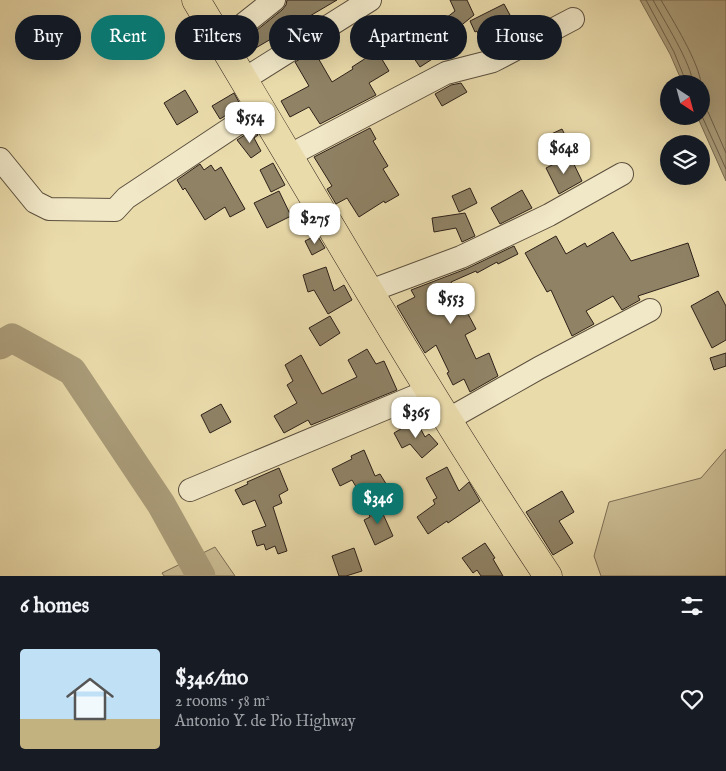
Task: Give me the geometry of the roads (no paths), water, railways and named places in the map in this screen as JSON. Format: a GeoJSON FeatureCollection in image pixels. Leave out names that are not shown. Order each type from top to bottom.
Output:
{"type":"FeatureCollection","features":[{"type":"Feature","properties":{"kind":"highway"},"geometry":{"type":"LineString","coordinates":[[196,0],[205,15]]}},
{"type":"Feature","properties":{"kind":"highway"},"geometry":{"type":"LineString","coordinates":[[232,60],[260,109],[290,154],[447,420],[548,576]]}},
{"type":"Feature","properties":{"kind":"street"},"geometry":{"type":"LineString","coordinates":[[255,15],[274,0]]}},
{"type":"Feature","properties":{"kind":"street"},"geometry":{"type":"LineString","coordinates":[[243,80],[370,0]]}},
{"type":"Feature","properties":{"kind":"street"},"geometry":{"type":"LineString","coordinates":[[290,154],[446,73],[493,61],[573,19]]}},
{"type":"Feature","properties":{"kind":"street"},"geometry":{"type":"LineString","coordinates":[[0,159],[35,202],[48,209],[115,210],[126,198],[260,109]]}},
{"type":"Feature","properties":{"kind":"street"},"geometry":{"type":"LineString","coordinates":[[370,291],[461,257],[549,215],[622,174]]}},
{"type":"Feature","properties":{"kind":"street"},"geometry":{"type":"LineString","coordinates":[[447,420],[539,368],[650,310]]}},
{"type":"Feature","properties":{"kind":"street"},"geometry":{"type":"LineString","coordinates":[[190,490],[430,390]]}},
{"type":"Feature","properties":{"kind":"water"},"geometry":{"type":"Polygon","coordinates":[[[640,0],[726,0],[726,181],[710,145],[710,135],[705,135],[701,125],[710,125],[710,75],[679,75],[670,54],[640,0]]]}},
{"type":"Feature","properties":{"kind":"waterway"},"geometry":{"type":"LineString","coordinates":[[0,345],[12,338],[72,371],[161,504],[201,576]]}}]}
